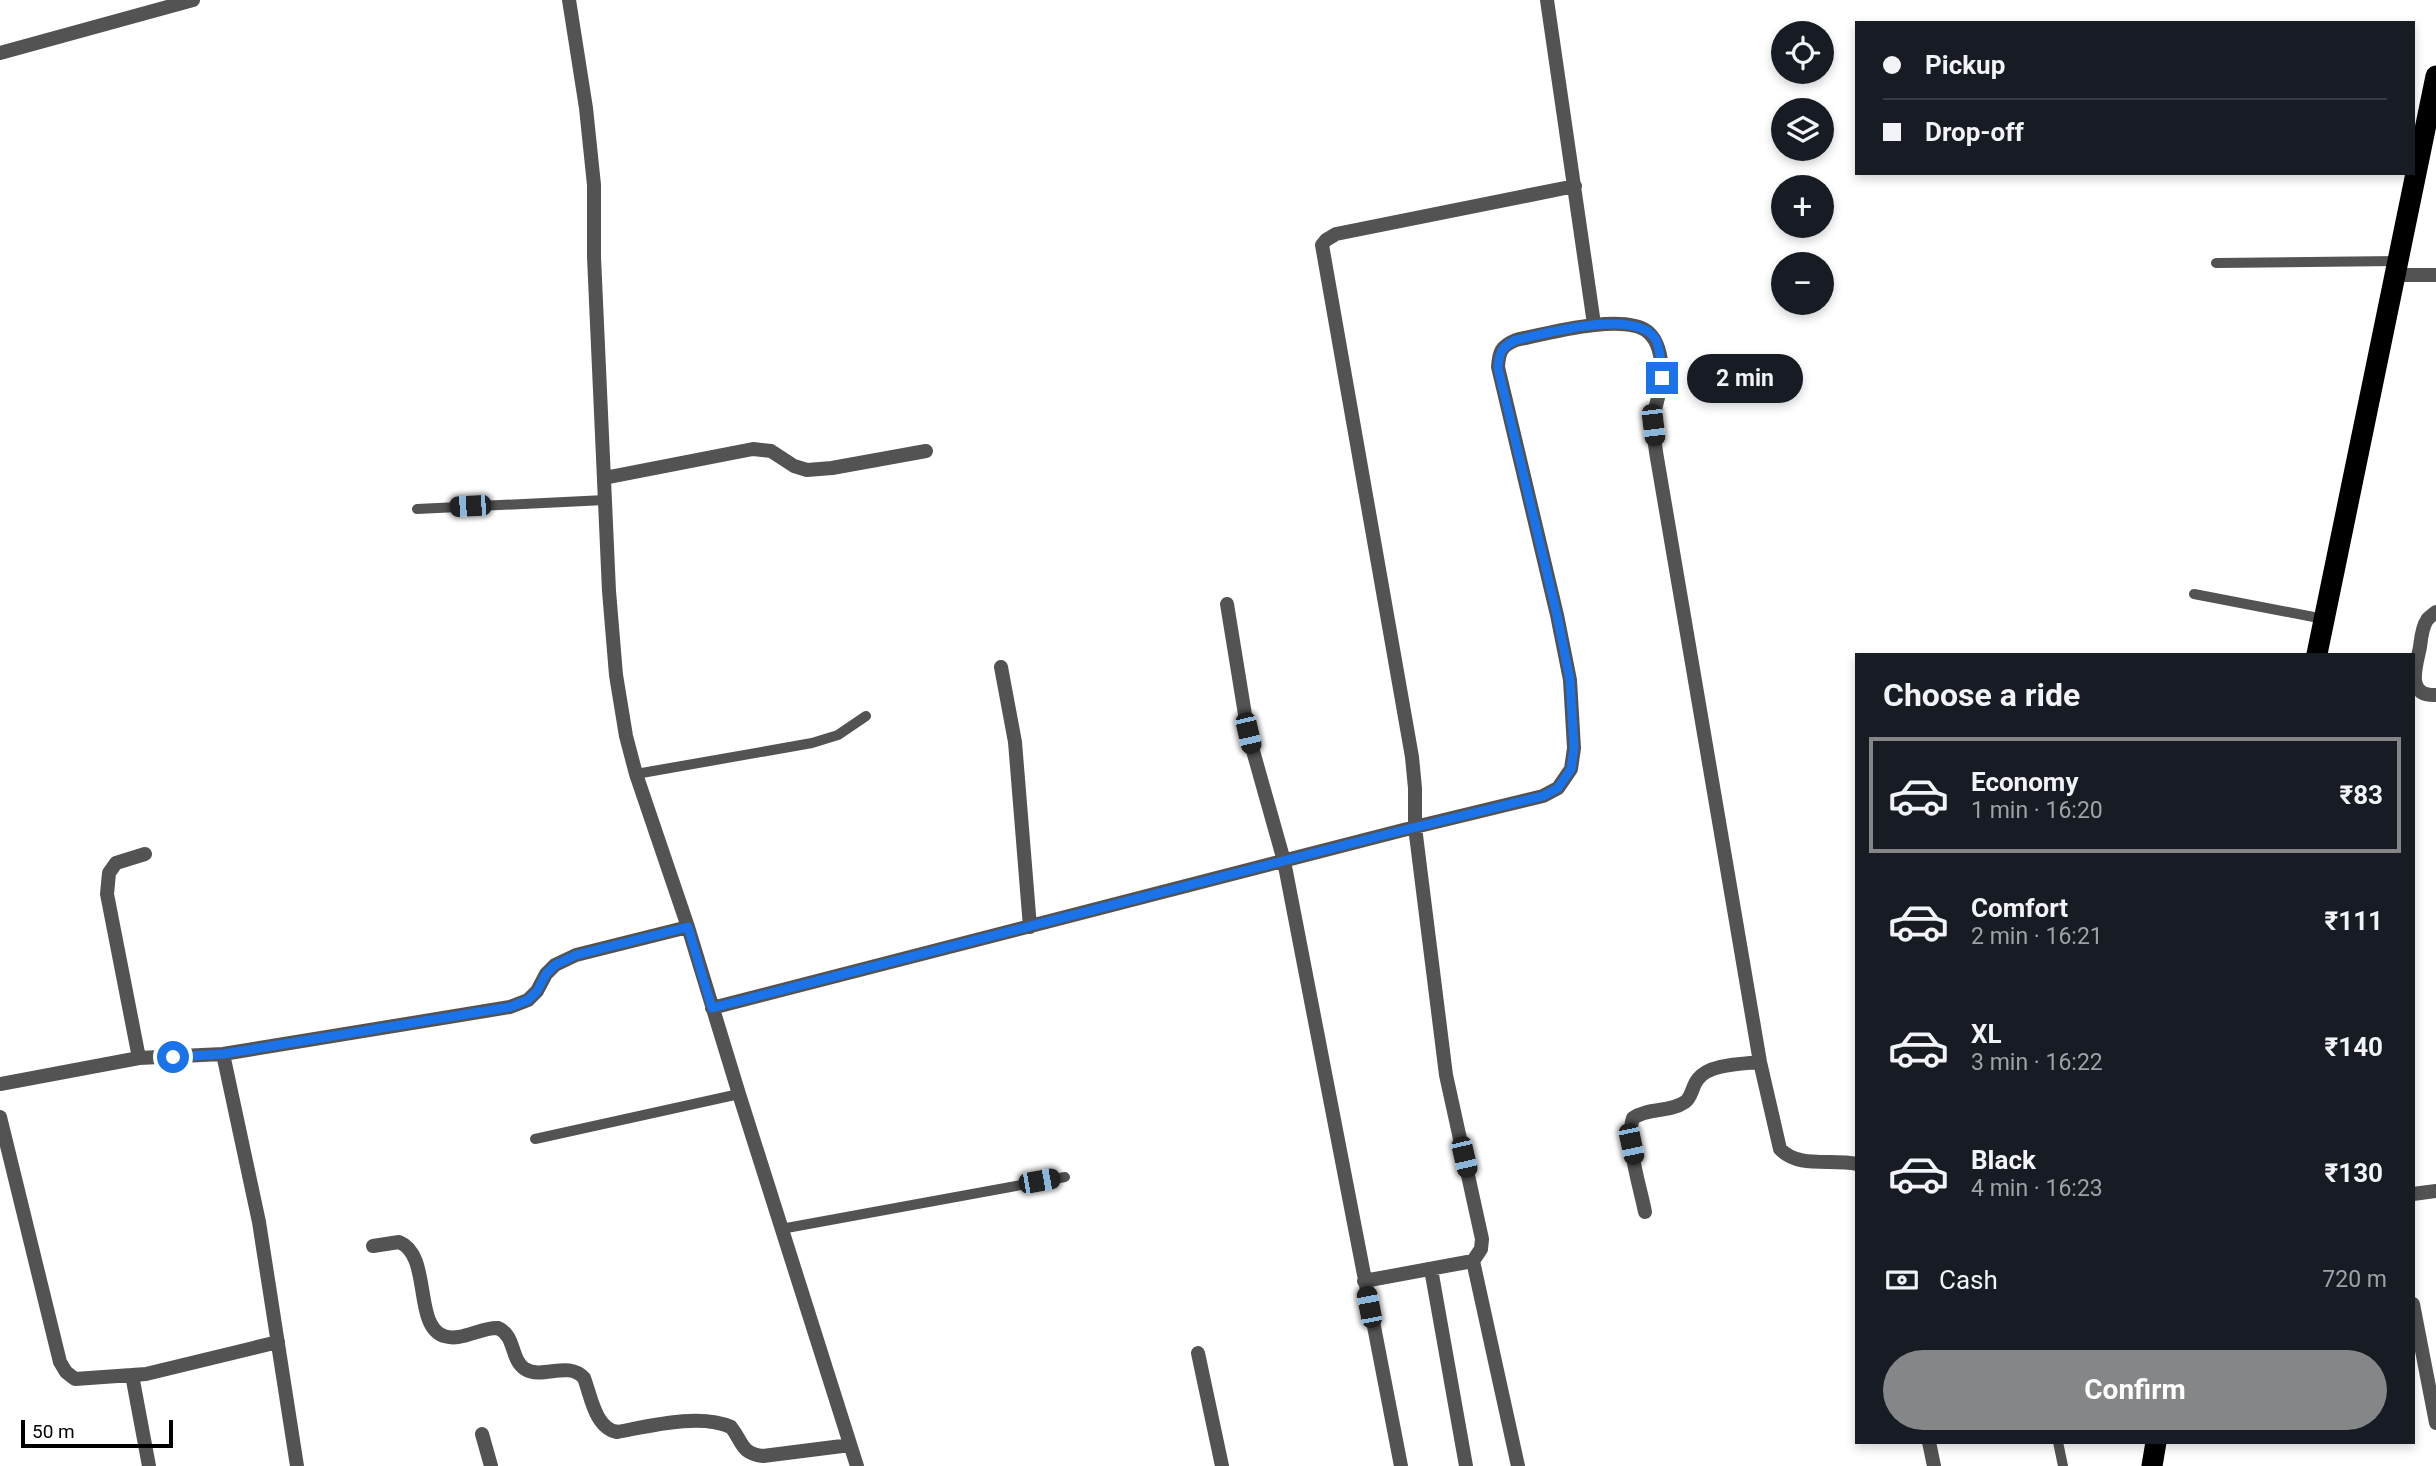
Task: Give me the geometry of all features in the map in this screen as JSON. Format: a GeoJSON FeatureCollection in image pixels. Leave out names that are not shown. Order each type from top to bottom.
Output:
{"type":"FeatureCollection","features":[{"type":"Feature","properties":{"kind":"highway"},"geometry":{"type":"LineString","coordinates":[[2317,653],[2436,76]]}},
{"type":"Feature","properties":{"kind":"highway"},"geometry":{"type":"LineString","coordinates":[[2152,1466],[2156,1444]]}},
{"type":"Feature","properties":{"kind":"street"},"geometry":{"type":"LineString","coordinates":[[0,53],[193,0]]}},
{"type":"Feature","properties":{"kind":"street"},"geometry":{"type":"LineString","coordinates":[[569,0],[586,108],[594,185],[593,257],[605,500],[616,675],[626,736],[857,1466]]}},
{"type":"Feature","properties":{"kind":"street"},"geometry":{"type":"LineString","coordinates":[[1547,0],[1594,324]]}},
{"type":"Feature","properties":{"kind":"street"},"geometry":{"type":"LineString","coordinates":[[1364,1281],[1473,1261],[1481,1249],[1482,1239],[1446,1075],[1415,827],[1412,757],[1322,245],[1336,234],[1574,186]]}},
{"type":"Feature","properties":{"kind":"street"},"geometry":{"type":"LineString","coordinates":[[2396,268],[2436,275]]}},
{"type":"Feature","properties":{"kind":"street"},"geometry":{"type":"LineString","coordinates":[[712,1008],[1543,796],[1558,788],[1571,769],[1574,748],[1570,680],[1554,601],[1498,368],[1499,354],[1505,345],[1516,340],[1594,324],[1628,325],[1646,330],[1655,340],[1661,358],[1662,378],[1653,425],[1656,452],[1760,1062],[1780,1149],[1788,1157],[1804,1161],[1855,1164]]}},
{"type":"Feature","properties":{"kind":"street"},"geometry":{"type":"LineString","coordinates":[[604,478],[753,449],[771,451],[794,466],[807,470],[926,451]]}},
{"type":"Feature","properties":{"kind":"street"},"geometry":{"type":"LineString","coordinates":[[1227,604],[1248,733],[1284,861],[1401,1466]]}},
{"type":"Feature","properties":{"kind":"street"},"geometry":{"type":"LineString","coordinates":[[2415,671],[2424,627],[2436,612]]}},
{"type":"Feature","properties":{"kind":"street"},"geometry":{"type":"LineString","coordinates":[[1001,667],[1015,742],[1030,927]]}},
{"type":"Feature","properties":{"kind":"street"},"geometry":{"type":"LineString","coordinates":[[2415,685],[2427,695],[2436,695]]}},
{"type":"Feature","properties":{"kind":"street"},"geometry":{"type":"LineString","coordinates":[[139,1058],[107,894],[109,873],[116,863],[145,854]]}},
{"type":"Feature","properties":{"kind":"street"},"geometry":{"type":"LineString","coordinates":[[0,1084],[139,1058],[223,1054],[510,1007],[528,1000],[555,965],[576,955],[688,927]]}},
{"type":"Feature","properties":{"kind":"street"},"geometry":{"type":"LineString","coordinates":[[223,1054],[259,1222],[297,1466]]}},
{"type":"Feature","properties":{"kind":"street"},"geometry":{"type":"LineString","coordinates":[[1645,1212],[1631,1144],[1630,1126],[1633,1118],[1649,1110],[1673,1108],[1687,1101],[1698,1078],[1705,1072],[1760,1062]]}},
{"type":"Feature","properties":{"kind":"street"},"geometry":{"type":"LineString","coordinates":[[0,1116],[63,1367],[79,1380],[132,1375],[278,1342]]}},
{"type":"Feature","properties":{"kind":"street"},"geometry":{"type":"LineString","coordinates":[[2415,1194],[2436,1191]]}},
{"type":"Feature","properties":{"kind":"street"},"geometry":{"type":"LineString","coordinates":[[373,1246],[399,1242],[410,1250],[416,1263],[429,1320],[438,1333],[451,1337],[498,1328],[509,1337],[518,1359],[527,1370],[565,1370],[579,1373],[584,1378],[600,1421],[611,1431],[680,1422],[723,1424],[731,1427],[745,1450],[763,1456],[850,1445]]}},
{"type":"Feature","properties":{"kind":"street"},"geometry":{"type":"LineString","coordinates":[[1473,1261],[1518,1466]]}},
{"type":"Feature","properties":{"kind":"street"},"geometry":{"type":"LineString","coordinates":[[1431,1269],[1466,1466]]}},
{"type":"Feature","properties":{"kind":"street"},"geometry":{"type":"LineString","coordinates":[[2415,1314],[2436,1423]]}},
{"type":"Feature","properties":{"kind":"street"},"geometry":{"type":"LineString","coordinates":[[1198,1353],[1222,1466]]}},
{"type":"Feature","properties":{"kind":"street"},"geometry":{"type":"LineString","coordinates":[[132,1375],[149,1466]]}},
{"type":"Feature","properties":{"kind":"street"},"geometry":{"type":"LineString","coordinates":[[482,1434],[491,1466]]}},
{"type":"Feature","properties":{"kind":"street"},"geometry":{"type":"LineString","coordinates":[[1929,1444],[1934,1466]]}},
{"type":"Feature","properties":{"kind":"lane"},"geometry":{"type":"LineString","coordinates":[[2216,263],[2396,268]]}},
{"type":"Feature","properties":{"kind":"lane"},"geometry":{"type":"LineString","coordinates":[[417,509],[605,500]]}},
{"type":"Feature","properties":{"kind":"lane"},"geometry":{"type":"LineString","coordinates":[[2194,594],[2324,619]]}},
{"type":"Feature","properties":{"kind":"lane"},"geometry":{"type":"LineString","coordinates":[[636,774],[812,743],[838,735],[866,716]]}},
{"type":"Feature","properties":{"kind":"lane"},"geometry":{"type":"LineString","coordinates":[[535,1139],[738,1094]]}},
{"type":"Feature","properties":{"kind":"lane"},"geometry":{"type":"LineString","coordinates":[[782,1229],[1065,1177]]}},
{"type":"Feature","properties":{"kind":"lane"},"geometry":{"type":"LineString","coordinates":[[2058,1444],[2063,1466]]}},
{"type":"Feature","properties":{"kind":"route"},"geometry":{"type":"LineString","coordinates":[[173,1057],[223,1054],[510,1007],[528,1000],[555,965],[576,955],[688,927],[712,1008],[1543,796],[1558,788],[1571,769],[1574,748],[1570,680],[1498,368],[1499,354],[1505,345],[1516,340],[1594,324],[1628,325],[1646,330],[1655,340],[1661,358],[1662,378]]}}]}
